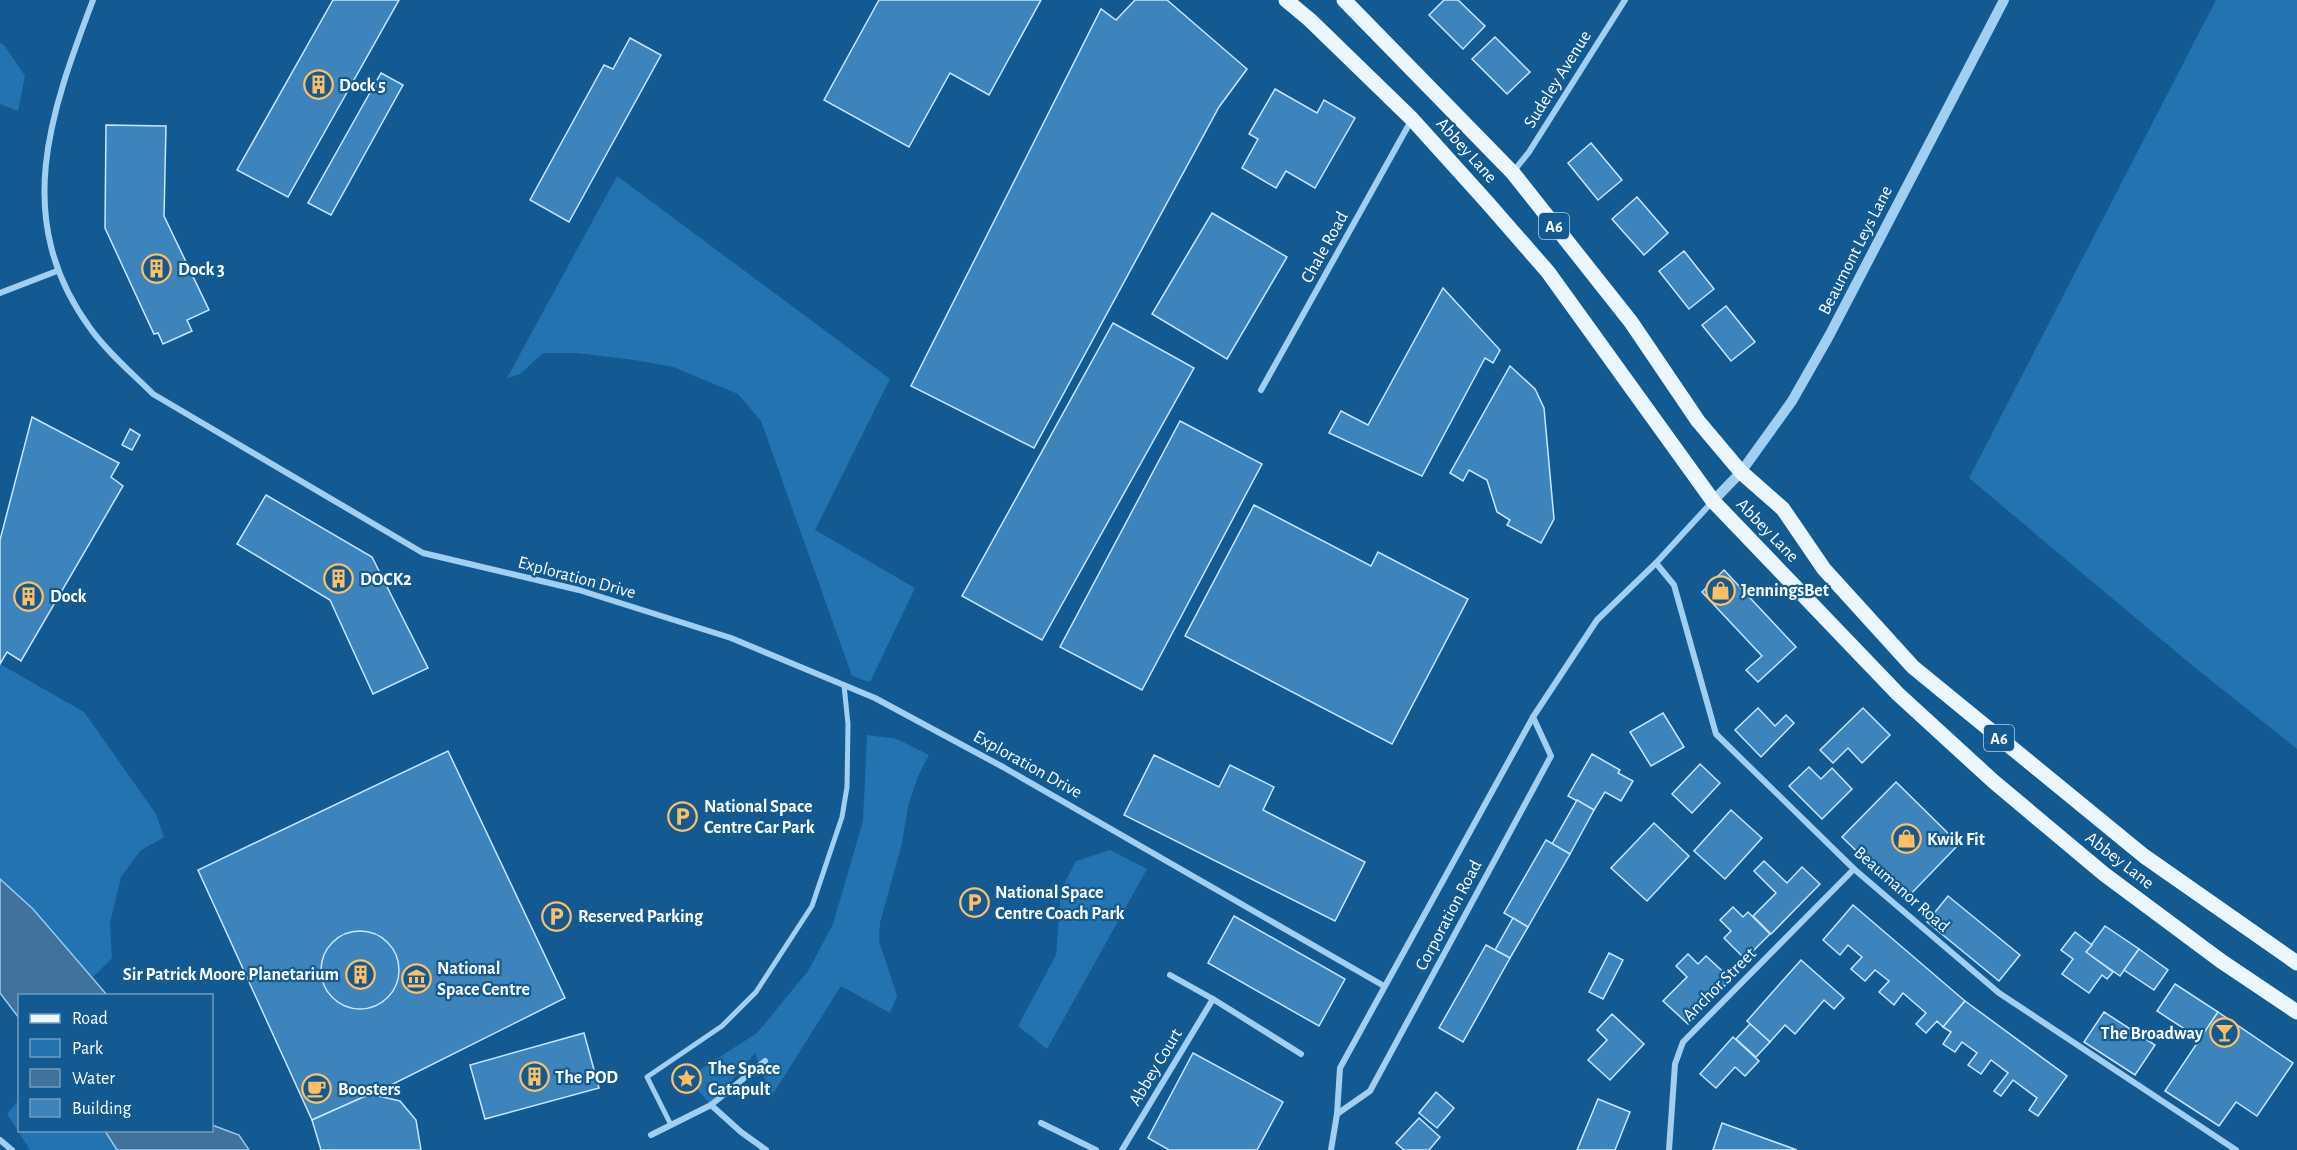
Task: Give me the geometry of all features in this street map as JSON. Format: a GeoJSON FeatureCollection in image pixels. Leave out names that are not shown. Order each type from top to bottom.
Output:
{"type":"FeatureCollection","features":[{"type":"Feature","properties":{"kind":"main road","name":"Abbey Lane"},"geometry":{"type":"LineString","coordinates":[[1286,0],[1310,20],[1412,119],[1548,272],[1713,501],[1898,694],[1992,781],[2104,874],[2221,961],[2297,1012]]}},
{"type":"Feature","properties":{"kind":"main road","name":"Abbey Lane"},"geometry":{"type":"LineString","coordinates":[[1344,0],[1513,173],[1631,322],[1698,421],[1741,472],[1783,508],[1824,569],[1913,667],[2144,856],[2297,963]]}},
{"type":"Feature","properties":{"kind":"street","name":"Exploration Drive"},"geometry":{"type":"LineString","coordinates":[[93,0],[58,98],[50,134],[44,203],[48,235],[57,272],[91,329],[120,363],[153,394],[423,553],[590,594],[731,638],[844,685],[905,714],[1003,766],[1384,986]]}},
{"type":"Feature","properties":{"kind":"street","name":"Sudeley Avenue"},"geometry":{"type":"LineString","coordinates":[[1513,173],[1529,152],[1625,0]]}},
{"type":"Feature","properties":{"kind":"street","name":"Beaumont Leys Lane"},"geometry":{"type":"LineString","coordinates":[[1713,501],[1741,472],[1786,411],[1829,336],[2004,0]]}},
{"type":"Feature","properties":{"kind":"street","name":"Chale Road"},"geometry":{"type":"LineString","coordinates":[[1261,390],[1412,119]]}},
{"type":"Feature","properties":{"kind":"street"},"geometry":{"type":"LineString","coordinates":[[0,293],[57,272]]}},
{"type":"Feature","properties":{"kind":"street","name":"Corporation Road"},"geometry":{"type":"LineString","coordinates":[[1331,1150],[1337,1114],[1340,1068],[1533,717],[1597,620],[1656,563],[1713,501]]}},
{"type":"Feature","properties":{"kind":"street","name":"Beaumanor Road"},"geometry":{"type":"LineString","coordinates":[[1656,563],[1674,585],[1716,734],[1854,869],[1999,993],[2236,1150]]}},
{"type":"Feature","properties":{"kind":"street"},"geometry":{"type":"LineString","coordinates":[[671,1125],[647,1077],[722,1026],[756,992],[812,906],[842,817],[847,788],[849,735],[844,685]]}},
{"type":"Feature","properties":{"kind":"street","name":"Corporation Road"},"geometry":{"type":"LineString","coordinates":[[1337,1114],[1370,1091],[1551,756],[1533,717]]}},
{"type":"Feature","properties":{"kind":"street","name":"Anchor Street"},"geometry":{"type":"LineString","coordinates":[[1669,1150],[1675,1064],[1683,1042],[1854,869]]}},
{"type":"Feature","properties":{"kind":"street"},"geometry":{"type":"LineString","coordinates":[[1170,975],[1301,1054]]}},
{"type":"Feature","properties":{"kind":"street","name":"Abbey Court"},"geometry":{"type":"LineString","coordinates":[[1122,1150],[1213,999]]}},
{"type":"Feature","properties":{"kind":"street"},"geometry":{"type":"LineString","coordinates":[[651,1135],[711,1105],[765,1061]]}},
{"type":"Feature","properties":{"kind":"street"},"geometry":{"type":"LineString","coordinates":[[711,1105],[741,1132],[766,1150]]}},
{"type":"Feature","properties":{"kind":"street"},"geometry":{"type":"LineString","coordinates":[[1041,1123],[1096,1150]]}},
{"type":"Feature","properties":{"kind":"street"},"geometry":{"type":"LineString","coordinates":[[0,1140],[12,1150]]}},
{"type":"Feature","properties":{"kind":"green space"},"geometry":{"type":"Polygon","coordinates":[[[2216,0],[2297,0],[2297,749],[2188,662],[1969,478],[2216,0]]]}},
{"type":"Feature","properties":{"kind":"green space"},"geometry":{"type":"Polygon","coordinates":[[[0,43],[4,45],[25,76],[18,111],[0,104],[0,43]]]}},
{"type":"Feature","properties":{"kind":"green space"},"geometry":{"type":"Polygon","coordinates":[[[617,176],[890,379],[815,530],[915,588],[870,682],[852,676],[761,421],[738,394],[673,367],[576,353],[543,353],[520,374],[507,378],[617,176]]]}},
{"type":"Feature","properties":{"kind":"green space"},"geometry":{"type":"Polygon","coordinates":[[[0,664],[84,712],[156,814],[164,837],[140,851],[121,877],[110,923],[112,958],[93,977],[0,883],[0,664]]]}},
{"type":"Feature","properties":{"kind":"green space"},"geometry":{"type":"Polygon","coordinates":[[[867,735],[897,739],[929,755],[918,776],[908,806],[902,843],[880,923],[879,941],[897,996],[890,1013],[841,986],[771,1097],[755,1053],[711,1105],[687,1078],[757,1033],[808,971],[833,924],[863,821],[867,735]]]}},
{"type":"Feature","properties":{"kind":"green space"},"geometry":{"type":"Polygon","coordinates":[[[1110,850],[1147,869],[1047,1049],[1018,1026],[1056,955],[1061,890],[1076,861],[1110,850]]]}},
{"type":"Feature","properties":{"kind":"green space"},"geometry":{"type":"Polygon","coordinates":[[[18,1101],[18,1131],[7,1114],[18,1101]]]}},
{"type":"Feature","properties":{"kind":"green space"},"geometry":{"type":"Polygon","coordinates":[[[18,1132],[106,1132],[117,1150],[30,1150],[18,1132]]]}},
{"type":"Feature","properties":{"kind":"water"},"geometry":{"type":"Polygon","coordinates":[[[0,879],[33,909],[106,994],[18,994],[18,1017],[0,993],[0,879]]]}},
{"type":"Feature","properties":{"kind":"water"},"geometry":{"type":"Polygon","coordinates":[[[213,1125],[239,1135],[249,1150],[117,1150],[106,1132],[213,1132],[213,1125]]]}},
{"type":"Feature","properties":{"kind":"building","name":"Dock 5"},"geometry":{"type":"Polygon","coordinates":[[[333,0],[399,0],[288,197],[237,170],[333,0]]]}},
{"type":"Feature","properties":{"kind":"building"},"geometry":{"type":"Polygon","coordinates":[[[879,0],[1041,0],[989,95],[950,73],[909,147],[824,100],[879,0]]]}},
{"type":"Feature","properties":{"kind":"building"},"geometry":{"type":"Polygon","coordinates":[[[1135,0],[1167,0],[1247,69],[1219,107],[1034,448],[911,386],[1101,9],[1116,20],[1135,0]]]}},
{"type":"Feature","properties":{"kind":"building"},"geometry":{"type":"Polygon","coordinates":[[[1444,0],[1458,0],[1485,26],[1463,49],[1429,15],[1444,0]]]}},
{"type":"Feature","properties":{"kind":"building"},"geometry":{"type":"Polygon","coordinates":[[[1495,37],[1530,72],[1507,94],[1472,59],[1495,37]]]}},
{"type":"Feature","properties":{"kind":"building"},"geometry":{"type":"Polygon","coordinates":[[[630,38],[661,55],[569,222],[530,200],[604,65],[613,69],[630,38]]]}},
{"type":"Feature","properties":{"kind":"building"},"geometry":{"type":"Polygon","coordinates":[[[381,73],[403,85],[331,215],[308,203],[381,73]]]}},
{"type":"Feature","properties":{"kind":"building"},"geometry":{"type":"Polygon","coordinates":[[[1275,89],[1317,113],[1324,100],[1355,118],[1315,188],[1286,171],[1276,188],[1242,168],[1258,139],[1249,134],[1275,89]]]}},
{"type":"Feature","properties":{"kind":"building","name":"Dock 3"},"geometry":{"type":"Polygon","coordinates":[[[106,125],[166,126],[164,216],[209,310],[187,320],[192,331],[163,344],[158,333],[154,334],[105,228],[106,125]]]}},
{"type":"Feature","properties":{"kind":"building"},"geometry":{"type":"Polygon","coordinates":[[[1591,143],[1622,180],[1598,200],[1568,163],[1591,143]]]}},
{"type":"Feature","properties":{"kind":"building"},"geometry":{"type":"Polygon","coordinates":[[[1637,197],[1668,233],[1644,255],[1612,219],[1637,197]]]}},
{"type":"Feature","properties":{"kind":"building"},"geometry":{"type":"Polygon","coordinates":[[[1212,213],[1287,257],[1227,359],[1152,314],[1212,213]]]}},
{"type":"Feature","properties":{"kind":"building"},"geometry":{"type":"Polygon","coordinates":[[[1684,251],[1714,289],[1689,309],[1659,271],[1684,251]]]}},
{"type":"Feature","properties":{"kind":"building"},"geometry":{"type":"Polygon","coordinates":[[[1443,288],[1500,350],[1493,363],[1485,358],[1422,476],[1329,433],[1341,411],[1368,425],[1443,288]]]}},
{"type":"Feature","properties":{"kind":"building"},"geometry":{"type":"Polygon","coordinates":[[[1726,306],[1755,342],[1731,361],[1702,325],[1726,306]]]}},
{"type":"Feature","properties":{"kind":"building"},"geometry":{"type":"Polygon","coordinates":[[[1113,323],[1194,368],[1042,640],[962,596],[1113,323]]]}},
{"type":"Feature","properties":{"kind":"building"},"geometry":{"type":"Polygon","coordinates":[[[1510,366],[1535,389],[1544,408],[1554,519],[1541,543],[1507,525],[1510,520],[1497,512],[1487,480],[1469,470],[1463,481],[1450,473],[1510,366]]]}},
{"type":"Feature","properties":{"kind":"building","name":"Dock"},"geometry":{"type":"Polygon","coordinates":[[[32,417],[119,463],[111,477],[123,486],[21,661],[7,652],[0,664],[0,540],[32,417]]]}},
{"type":"Feature","properties":{"kind":"building"},"geometry":{"type":"Polygon","coordinates":[[[1180,421],[1262,464],[1142,690],[1060,647],[1180,421]]]}},
{"type":"Feature","properties":{"kind":"building"},"geometry":{"type":"Polygon","coordinates":[[[130,429],[140,435],[132,450],[122,445],[130,429]]]}},
{"type":"Feature","properties":{"kind":"building","name":"DOCK2"},"geometry":{"type":"Polygon","coordinates":[[[266,495],[372,557],[428,668],[373,694],[330,600],[237,544],[266,495]]]}},
{"type":"Feature","properties":{"kind":"building"},"geometry":{"type":"Polygon","coordinates":[[[1254,505],[1371,566],[1378,552],[1468,599],[1392,744],[1185,636],[1254,505]]]}},
{"type":"Feature","properties":{"kind":"building"},"geometry":{"type":"Polygon","coordinates":[[[1724,570],[1796,647],[1758,682],[1746,670],[1762,656],[1702,592],[1724,570]]]}},
{"type":"Feature","properties":{"kind":"building"},"geometry":{"type":"Polygon","coordinates":[[[1758,708],[1775,726],[1786,715],[1794,723],[1761,757],[1735,730],[1758,708]]]}},
{"type":"Feature","properties":{"kind":"building"},"geometry":{"type":"Polygon","coordinates":[[[1863,708],[1890,735],[1862,763],[1848,748],[1833,763],[1820,750],[1863,708]]]}},
{"type":"Feature","properties":{"kind":"building"},"geometry":{"type":"Polygon","coordinates":[[[1663,713],[1684,747],[1651,766],[1630,732],[1663,713]]]}},
{"type":"Feature","properties":{"kind":"building"},"geometry":{"type":"Polygon","coordinates":[[[448,751],[565,998],[393,1084],[312,1120],[198,870],[448,751]]]}},
{"type":"Feature","properties":{"kind":"building"},"geometry":{"type":"Polygon","coordinates":[[[1592,754],[1620,770],[1618,773],[1633,781],[1621,801],[1605,792],[1594,810],[1568,796],[1592,754]]]}},
{"type":"Feature","properties":{"kind":"building"},"geometry":{"type":"Polygon","coordinates":[[[1154,755],[1219,787],[1230,765],[1274,787],[1263,810],[1365,862],[1335,921],[1124,815],[1154,755]]]}},
{"type":"Feature","properties":{"kind":"building"},"geometry":{"type":"Polygon","coordinates":[[[1700,764],[1720,783],[1692,813],[1672,794],[1700,764]]]}},
{"type":"Feature","properties":{"kind":"building"},"geometry":{"type":"Polygon","coordinates":[[[1809,767],[1821,779],[1832,768],[1852,789],[1822,819],[1789,786],[1809,767]]]}},
{"type":"Feature","properties":{"kind":"building"},"geometry":{"type":"Polygon","coordinates":[[[1896,782],[1959,844],[1906,899],[1842,837],[1896,782]]]}},
{"type":"Feature","properties":{"kind":"building"},"geometry":{"type":"Polygon","coordinates":[[[1577,800],[1594,810],[1570,854],[1552,844],[1577,800]]]}},
{"type":"Feature","properties":{"kind":"building"},"geometry":{"type":"Polygon","coordinates":[[[1731,810],[1762,838],[1725,879],[1694,851],[1731,810]]]}},
{"type":"Feature","properties":{"kind":"building"},"geometry":{"type":"Polygon","coordinates":[[[1654,823],[1689,856],[1647,901],[1611,868],[1654,823]]]}},
{"type":"Feature","properties":{"kind":"building"},"geometry":{"type":"Polygon","coordinates":[[[1546,840],[1570,854],[1528,927],[1504,913],[1546,840]]]}},
{"type":"Feature","properties":{"kind":"building"},"geometry":{"type":"Polygon","coordinates":[[[1764,861],[1787,883],[1802,867],[1820,884],[1771,934],[1753,916],[1776,893],[1754,871],[1764,861]]]}},
{"type":"Feature","properties":{"kind":"building"},"geometry":{"type":"Polygon","coordinates":[[[1948,896],[2020,955],[1999,981],[1927,922],[1948,896]]]}},
{"type":"Feature","properties":{"kind":"building"},"geometry":{"type":"Polygon","coordinates":[[[1853,905],[1965,1001],[1943,1027],[1937,1021],[1926,1033],[1916,1024],[1926,1013],[1903,993],[1894,1005],[1879,992],[1889,981],[1875,970],[1865,981],[1851,969],[1862,957],[1848,945],[1840,955],[1823,940],[1853,905]]]}},
{"type":"Feature","properties":{"kind":"building"},"geometry":{"type":"Polygon","coordinates":[[[1733,907],[1743,917],[1748,912],[1770,934],[1745,959],[1724,938],[1731,931],[1720,920],[1733,907]]]}},
{"type":"Feature","properties":{"kind":"building"},"geometry":{"type":"Polygon","coordinates":[[[1234,916],[1345,979],[1319,1026],[1208,963],[1234,916]]]}},
{"type":"Feature","properties":{"kind":"building"},"geometry":{"type":"Polygon","coordinates":[[[1513,918],[1528,927],[1510,958],[1495,950],[1513,918]]]}},
{"type":"Feature","properties":{"kind":"building"},"geometry":{"type":"Polygon","coordinates":[[[2105,926],[2139,949],[2120,976],[2086,952],[2105,926]]]}},
{"type":"Feature","properties":{"kind":"building","name":"Sir Patrick Moore Planetarium"},"geometry":{"type":"Polygon","coordinates":[[[360,931],[375,934],[392,948],[399,970],[396,985],[382,1002],[360,1009],[345,1006],[328,992],[321,970],[324,955],[338,938],[360,931]]]}},
{"type":"Feature","properties":{"kind":"building"},"geometry":{"type":"Polygon","coordinates":[[[2075,932],[2092,945],[2086,952],[2113,972],[2107,979],[2102,975],[2089,993],[2062,974],[2073,959],[2061,950],[2075,932]]]}},
{"type":"Feature","properties":{"kind":"building"},"geometry":{"type":"Polygon","coordinates":[[[1486,945],[1510,958],[1463,1042],[1439,1028],[1486,945]]]}},
{"type":"Feature","properties":{"kind":"building"},"geometry":{"type":"Polygon","coordinates":[[[2139,949],[2168,970],[2154,990],[2124,970],[2139,949]]]}},
{"type":"Feature","properties":{"kind":"building"},"geometry":{"type":"Polygon","coordinates":[[[1609,953],[1623,960],[1603,999],[1589,992],[1609,953]]]}},
{"type":"Feature","properties":{"kind":"building"},"geometry":{"type":"Polygon","coordinates":[[[1688,954],[1698,964],[1706,956],[1731,979],[1688,1024],[1663,1001],[1687,977],[1676,966],[1688,954]]]}},
{"type":"Feature","properties":{"kind":"building"},"geometry":{"type":"Polygon","coordinates":[[[1801,960],[1844,998],[1834,1009],[1824,1000],[1795,1034],[1785,1025],[1770,1042],[1747,1021],[1801,960]]]}},
{"type":"Feature","properties":{"kind":"building"},"geometry":{"type":"Polygon","coordinates":[[[2175,984],[2218,1012],[2200,1039],[2157,1011],[2175,984]]]}},
{"type":"Feature","properties":{"kind":"building"},"geometry":{"type":"Polygon","coordinates":[[[1965,1001],[2067,1076],[2038,1116],[2029,1110],[2037,1098],[2013,1080],[2001,1096],[1994,1091],[2008,1073],[1991,1060],[1981,1074],[1968,1065],[1977,1053],[1962,1042],[1955,1052],[1943,1044],[1951,1032],[1943,1027],[1965,1001]]]}},
{"type":"Feature","properties":{"kind":"building"},"geometry":{"type":"Polygon","coordinates":[[[2104,1012],[2155,1045],[2135,1075],[2084,1042],[2104,1012]]]}},
{"type":"Feature","properties":{"kind":"building"},"geometry":{"type":"Polygon","coordinates":[[[2218,1012],[2293,1063],[2257,1116],[2236,1102],[2219,1126],[2165,1091],[2218,1012]]]}},
{"type":"Feature","properties":{"kind":"building"},"geometry":{"type":"Polygon","coordinates":[[[1612,1014],[1644,1044],[1610,1080],[1588,1060],[1607,1040],[1597,1030],[1612,1014]]]}},
{"type":"Feature","properties":{"kind":"building"},"geometry":{"type":"Polygon","coordinates":[[[1750,1024],[1770,1042],[1756,1057],[1736,1039],[1750,1024]]]}},
{"type":"Feature","properties":{"kind":"building","name":"The POD"},"geometry":{"type":"Polygon","coordinates":[[[584,1033],[599,1088],[485,1119],[470,1065],[584,1033]]]}},
{"type":"Feature","properties":{"kind":"building"},"geometry":{"type":"Polygon","coordinates":[[[1733,1037],[1759,1061],[1745,1076],[1735,1067],[1716,1088],[1700,1074],[1733,1037]]]}},
{"type":"Feature","properties":{"kind":"building"},"geometry":{"type":"Polygon","coordinates":[[[1193,1053],[1283,1102],[1257,1150],[1169,1150],[1148,1138],[1193,1053]]]}},
{"type":"Feature","properties":{"kind":"building"},"geometry":{"type":"Polygon","coordinates":[[[1436,1092],[1454,1108],[1437,1128],[1419,1113],[1436,1092]]]}},
{"type":"Feature","properties":{"kind":"building"},"geometry":{"type":"Polygon","coordinates":[[[370,1094],[400,1101],[416,1120],[421,1150],[321,1150],[312,1120],[370,1094]]]}},
{"type":"Feature","properties":{"kind":"building"},"geometry":{"type":"Polygon","coordinates":[[[1598,1099],[1630,1112],[1615,1150],[1577,1150],[1598,1099]]]}},
{"type":"Feature","properties":{"kind":"building"},"geometry":{"type":"Polygon","coordinates":[[[1419,1118],[1440,1137],[1429,1150],[1404,1150],[1396,1143],[1419,1118]]]}},
{"type":"Feature","properties":{"kind":"building"},"geometry":{"type":"Polygon","coordinates":[[[1722,1123],[1797,1150],[1713,1150],[1722,1123]]]}},
{"type":"Feature","properties":{"kind":"place","name":"Dock 5"},"geometry":{"type":"Point","coordinates":[318,85]}},
{"type":"Feature","properties":{"kind":"place","name":"Dock 3"},"geometry":{"type":"Point","coordinates":[157,269]}},
{"type":"Feature","properties":{"kind":"place","name":"DOCK2"},"geometry":{"type":"Point","coordinates":[339,579]}},
{"type":"Feature","properties":{"kind":"place","name":"JenningsBet"},"geometry":{"type":"Point","coordinates":[1720,590]}},
{"type":"Feature","properties":{"kind":"place","name":"Dock"},"geometry":{"type":"Point","coordinates":[29,596]}},
{"type":"Feature","properties":{"kind":"place","name":"National Space Centre Car Park"},"geometry":{"type":"Point","coordinates":[683,816]}},
{"type":"Feature","properties":{"kind":"place","name":"Kwik Fit"},"geometry":{"type":"Point","coordinates":[1906,839]}},
{"type":"Feature","properties":{"kind":"place","name":"National Space Centre Coach Park"},"geometry":{"type":"Point","coordinates":[974,902]}},
{"type":"Feature","properties":{"kind":"place","name":"Reserved Parking"},"geometry":{"type":"Point","coordinates":[557,916]}},
{"type":"Feature","properties":{"kind":"place","name":"Sir Patrick Moore Planetarium"},"geometry":{"type":"Point","coordinates":[360,974]}},
{"type":"Feature","properties":{"kind":"place","name":"National Space Centre"},"geometry":{"type":"Point","coordinates":[416,978]}},
{"type":"Feature","properties":{"kind":"place","name":"The Broadway"},"geometry":{"type":"Point","coordinates":[2224,1033]}},
{"type":"Feature","properties":{"kind":"place","name":"The POD"},"geometry":{"type":"Point","coordinates":[534,1077]}},
{"type":"Feature","properties":{"kind":"place","name":"The Space Catapult"},"geometry":{"type":"Point","coordinates":[687,1078]}},
{"type":"Feature","properties":{"kind":"place","name":"Boosters"},"geometry":{"type":"Point","coordinates":[317,1089]}}]}
